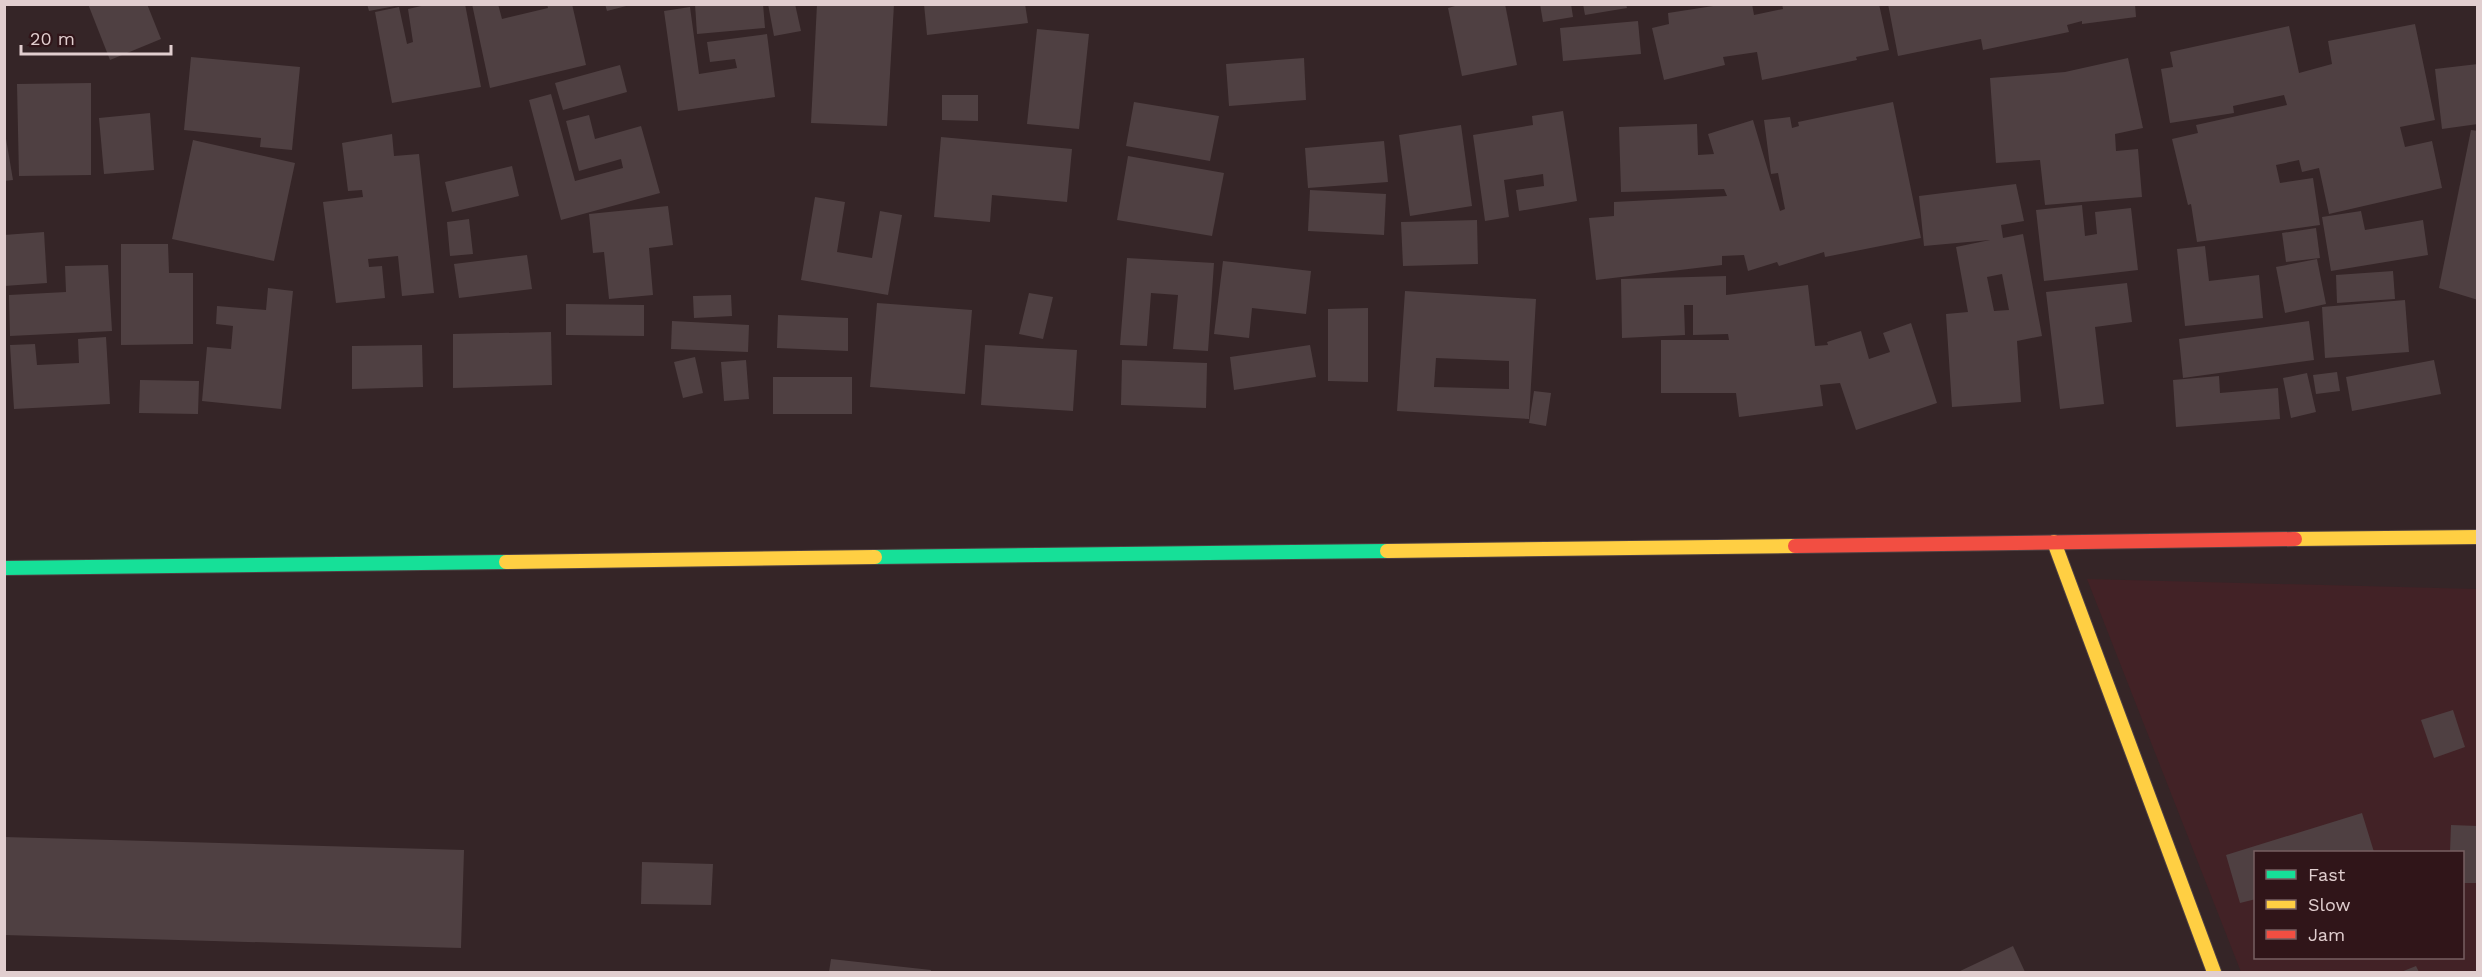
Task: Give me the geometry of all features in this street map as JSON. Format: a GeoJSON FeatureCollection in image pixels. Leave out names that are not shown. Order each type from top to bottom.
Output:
{"type":"FeatureCollection","features":[{"type":"Feature","properties":{"kind":"street"},"geometry":{"type":"LineString","coordinates":[[4,568],[2478,537]]}},
{"type":"Feature","properties":{"kind":"street"},"geometry":{"type":"LineString","coordinates":[[2054,542],[2214,972]]}},
{"type":"Feature","properties":{"kind":"shaded area"},"geometry":{"type":"Polygon","coordinates":[[[2087,579],[2477,589],[2477,972],[2241,972],[2087,579]]]}},
{"type":"Feature","properties":{"kind":"building"},"geometry":{"type":"Polygon","coordinates":[[[88,4],[147,4],[161,39],[110,60],[88,4]]]}},
{"type":"Feature","properties":{"kind":"building"},"geometry":{"type":"Polygon","coordinates":[[[367,4],[395,4],[395,6],[369,11],[367,4]]]}},
{"type":"Feature","properties":{"kind":"building"},"geometry":{"type":"Polygon","coordinates":[[[430,4],[465,4],[481,87],[392,103],[375,12],[399,7],[407,44],[413,42],[408,9],[430,4]]]}},
{"type":"Feature","properties":{"kind":"building"},"geometry":{"type":"Polygon","coordinates":[[[472,4],[498,4],[502,19],[548,8],[547,4],[572,4],[586,65],[490,88],[472,4]]]}},
{"type":"Feature","properties":{"kind":"building"},"geometry":{"type":"Polygon","coordinates":[[[605,4],[630,4],[630,5],[607,11],[605,4]]]}},
{"type":"Feature","properties":{"kind":"building"},"geometry":{"type":"Polygon","coordinates":[[[695,4],[763,4],[765,28],[697,34],[695,4]]]}},
{"type":"Feature","properties":{"kind":"building"},"geometry":{"type":"Polygon","coordinates":[[[768,4],[795,4],[801,31],[774,36],[768,4]]]}},
{"type":"Feature","properties":{"kind":"building"},"geometry":{"type":"Polygon","coordinates":[[[817,4],[894,4],[887,126],[811,123],[817,4]]]}},
{"type":"Feature","properties":{"kind":"building"},"geometry":{"type":"Polygon","coordinates":[[[924,4],[1025,4],[1028,23],[927,35],[924,4]]]}},
{"type":"Feature","properties":{"kind":"building"},"geometry":{"type":"Polygon","coordinates":[[[1462,4],[1505,4],[1517,65],[1462,76],[1448,8],[1462,4]]]}},
{"type":"Feature","properties":{"kind":"building"},"geometry":{"type":"Polygon","coordinates":[[[1540,4],[1571,4],[1573,17],[1543,22],[1540,4]]]}},
{"type":"Feature","properties":{"kind":"building"},"geometry":{"type":"Polygon","coordinates":[[[1583,4],[1626,4],[1627,8],[1585,15],[1583,4]]]}},
{"type":"Feature","properties":{"kind":"building"},"geometry":{"type":"Polygon","coordinates":[[[1726,4],[1752,4],[1754,15],[1783,9],[1782,4],[1879,4],[1889,50],[1856,57],[1857,60],[1762,80],[1757,52],[1723,57],[1725,65],[1664,80],[1652,28],[1669,24],[1668,13],[1726,4]]]}},
{"type":"Feature","properties":{"kind":"building"},"geometry":{"type":"Polygon","coordinates":[[[1888,4],[2135,4],[2136,17],[2082,24],[2082,21],[2067,25],[2069,32],[1983,50],[1981,39],[1898,56],[1888,4]]]}},
{"type":"Feature","properties":{"kind":"building"},"geometry":{"type":"Polygon","coordinates":[[[690,7],[699,74],[737,68],[735,59],[710,62],[707,42],[767,34],[775,97],[678,111],[664,11],[690,7]]]}},
{"type":"Feature","properties":{"kind":"building"},"geometry":{"type":"Polygon","coordinates":[[[1638,21],[1641,54],[1563,61],[1560,28],[1638,21]]]}},
{"type":"Feature","properties":{"kind":"building"},"geometry":{"type":"Polygon","coordinates":[[[2415,24],[2435,120],[2400,127],[2405,147],[2432,141],[2442,188],[2329,214],[2319,168],[2302,172],[2299,160],[2276,165],[2280,183],[2313,178],[2320,225],[2197,242],[2191,204],[2188,205],[2172,139],[2198,133],[2196,125],[2287,105],[2284,95],[2233,106],[2234,113],[2170,123],[2161,69],[2173,67],[2170,52],[2289,26],[2299,73],[2332,64],[2328,41],[2415,24]]]}},
{"type":"Feature","properties":{"kind":"building"},"geometry":{"type":"Polygon","coordinates":[[[1037,29],[1089,34],[1079,129],[1027,124],[1037,29]]]}},
{"type":"Feature","properties":{"kind":"building"},"geometry":{"type":"Polygon","coordinates":[[[191,57],[300,67],[292,150],[260,147],[261,138],[184,130],[191,57]]]}},
{"type":"Feature","properties":{"kind":"building"},"geometry":{"type":"Polygon","coordinates":[[[1304,58],[1306,100],[1229,106],[1226,64],[1304,58]]]}},
{"type":"Feature","properties":{"kind":"building"},"geometry":{"type":"Polygon","coordinates":[[[2128,58],[2143,128],[2115,134],[2116,151],[2138,149],[2142,197],[2045,205],[2040,160],[1996,163],[1990,78],[2065,72],[2128,58]]]}},
{"type":"Feature","properties":{"kind":"building"},"geometry":{"type":"Polygon","coordinates":[[[2478,64],[2478,124],[2442,129],[2435,69],[2478,64]]]}},
{"type":"Feature","properties":{"kind":"building"},"geometry":{"type":"Polygon","coordinates":[[[620,65],[627,92],[563,110],[555,83],[620,65]]]}},
{"type":"Feature","properties":{"kind":"building"},"geometry":{"type":"Polygon","coordinates":[[[91,83],[91,175],[19,176],[17,84],[91,83]]]}},
{"type":"Feature","properties":{"kind":"building"},"geometry":{"type":"Polygon","coordinates":[[[551,94],[575,181],[623,168],[621,159],[579,171],[566,121],[589,115],[595,139],[641,126],[660,193],[561,220],[529,100],[551,94]]]}},
{"type":"Feature","properties":{"kind":"building"},"geometry":{"type":"Polygon","coordinates":[[[942,95],[978,95],[978,121],[942,120],[942,95]]]}},
{"type":"Feature","properties":{"kind":"building"},"geometry":{"type":"Polygon","coordinates":[[[1134,102],[1219,116],[1210,161],[1126,146],[1134,102]]]}},
{"type":"Feature","properties":{"kind":"building"},"geometry":{"type":"Polygon","coordinates":[[[1893,102],[1921,238],[1825,257],[1824,252],[1779,266],[1777,262],[1748,271],[1744,255],[1722,256],[1722,265],[1596,280],[1589,218],[1614,216],[1614,202],[1727,196],[1724,189],[1621,192],[1619,127],[1697,124],[1698,155],[1714,154],[1708,134],[1753,120],[1780,211],[1785,209],[1778,173],[1771,174],[1764,120],[1790,117],[1792,128],[1799,126],[1798,122],[1893,102]]]}},
{"type":"Feature","properties":{"kind":"building"},"geometry":{"type":"Polygon","coordinates":[[[1563,111],[1577,201],[1519,211],[1516,190],[1544,186],[1543,174],[1504,180],[1509,217],[1485,221],[1473,135],[1533,125],[1532,116],[1563,111]]]}},
{"type":"Feature","properties":{"kind":"building"},"geometry":{"type":"Polygon","coordinates":[[[150,113],[154,170],[104,174],[99,118],[150,113]]]}},
{"type":"Feature","properties":{"kind":"building"},"geometry":{"type":"Polygon","coordinates":[[[1461,125],[1472,206],[1410,216],[1399,135],[1461,125]]]}},
{"type":"Feature","properties":{"kind":"building"},"geometry":{"type":"Polygon","coordinates":[[[4,127],[13,180],[4,181],[4,127]]]}},
{"type":"Feature","properties":{"kind":"building"},"geometry":{"type":"Polygon","coordinates":[[[2471,130],[2478,131],[2478,300],[2439,288],[2471,130]]]}},
{"type":"Feature","properties":{"kind":"building"},"geometry":{"type":"Polygon","coordinates":[[[392,134],[394,156],[419,154],[434,293],[402,296],[398,256],[368,259],[369,267],[382,266],[385,298],[336,303],[323,202],[363,197],[362,190],[348,191],[342,143],[392,134]]]}},
{"type":"Feature","properties":{"kind":"building"},"geometry":{"type":"Polygon","coordinates":[[[941,137],[1072,149],[1067,202],[992,195],[990,222],[934,217],[941,137]]]}},
{"type":"Feature","properties":{"kind":"building"},"geometry":{"type":"Polygon","coordinates":[[[193,140],[295,163],[274,261],[172,239],[193,140]]]}},
{"type":"Feature","properties":{"kind":"building"},"geometry":{"type":"Polygon","coordinates":[[[1384,141],[1388,182],[1308,188],[1305,148],[1384,141]]]}},
{"type":"Feature","properties":{"kind":"building"},"geometry":{"type":"Polygon","coordinates":[[[1128,156],[1224,173],[1212,236],[1117,220],[1128,156]]]}},
{"type":"Feature","properties":{"kind":"building"},"geometry":{"type":"Polygon","coordinates":[[[512,166],[519,196],[452,212],[445,182],[512,166]]]}},
{"type":"Feature","properties":{"kind":"building"},"geometry":{"type":"Polygon","coordinates":[[[2016,184],[2024,221],[2001,225],[2003,238],[2023,234],[2042,336],[2017,341],[2021,402],[1952,407],[1946,314],[1968,312],[1956,247],[1990,240],[1924,246],[1919,196],[2016,184]],[[2002,274],[1987,277],[1994,311],[2009,310],[2002,274]]]}},
{"type":"Feature","properties":{"kind":"building"},"geometry":{"type":"Polygon","coordinates":[[[1310,190],[1386,194],[1384,235],[1308,231],[1310,190]]]}},
{"type":"Feature","properties":{"kind":"building"},"geometry":{"type":"Polygon","coordinates":[[[815,197],[845,202],[837,252],[872,258],[880,211],[902,215],[888,295],[801,280],[815,197]]]}},
{"type":"Feature","properties":{"kind":"building"},"geometry":{"type":"Polygon","coordinates":[[[2082,205],[2085,236],[2097,234],[2095,212],[2131,208],[2138,270],[2044,281],[2036,210],[2082,205]]]}},
{"type":"Feature","properties":{"kind":"building"},"geometry":{"type":"Polygon","coordinates":[[[668,206],[673,245],[649,248],[653,295],[609,299],[604,252],[593,253],[589,214],[668,206]]]}},
{"type":"Feature","properties":{"kind":"building"},"geometry":{"type":"Polygon","coordinates":[[[2361,211],[2365,230],[2423,220],[2428,255],[2331,271],[2322,217],[2361,211]]]}},
{"type":"Feature","properties":{"kind":"building"},"geometry":{"type":"Polygon","coordinates":[[[469,219],[473,254],[450,256],[447,222],[469,219]]]}},
{"type":"Feature","properties":{"kind":"building"},"geometry":{"type":"Polygon","coordinates":[[[1477,220],[1478,264],[1403,266],[1401,222],[1477,220]]]}},
{"type":"Feature","properties":{"kind":"building"},"geometry":{"type":"Polygon","coordinates":[[[2316,228],[2320,258],[2286,262],[2282,233],[2316,228]]]}},
{"type":"Feature","properties":{"kind":"building"},"geometry":{"type":"Polygon","coordinates":[[[44,232],[47,283],[4,286],[4,235],[44,232]]]}},
{"type":"Feature","properties":{"kind":"building"},"geometry":{"type":"Polygon","coordinates":[[[121,244],[168,244],[169,273],[193,273],[193,344],[121,345],[121,244]]]}},
{"type":"Feature","properties":{"kind":"building"},"geometry":{"type":"Polygon","coordinates":[[[2205,246],[2209,281],[2259,275],[2263,318],[2185,326],[2177,249],[2205,246]]]}},
{"type":"Feature","properties":{"kind":"building"},"geometry":{"type":"Polygon","coordinates":[[[527,255],[532,289],[459,298],[454,264],[527,255]]]}},
{"type":"Feature","properties":{"kind":"building"},"geometry":{"type":"Polygon","coordinates":[[[1127,258],[1214,263],[1208,351],[1173,349],[1178,295],[1151,293],[1147,346],[1120,345],[1127,258]]]}},
{"type":"Feature","properties":{"kind":"building"},"geometry":{"type":"Polygon","coordinates":[[[2317,259],[2326,304],[2285,313],[2276,267],[2317,259]]]}},
{"type":"Feature","properties":{"kind":"building"},"geometry":{"type":"Polygon","coordinates":[[[1223,261],[1311,271],[1306,314],[1252,308],[1249,338],[1214,334],[1223,261]]]}},
{"type":"Feature","properties":{"kind":"building"},"geometry":{"type":"Polygon","coordinates":[[[108,265],[112,331],[10,336],[9,295],[66,292],[65,266],[108,265]]]}},
{"type":"Feature","properties":{"kind":"building"},"geometry":{"type":"Polygon","coordinates":[[[2393,271],[2395,299],[2337,303],[2336,275],[2393,271]]]}},
{"type":"Feature","properties":{"kind":"building"},"geometry":{"type":"Polygon","coordinates":[[[1726,276],[1726,295],[1808,285],[1815,346],[1828,345],[1827,342],[1861,331],[1869,359],[1890,352],[1883,333],[1911,323],[1937,403],[1856,430],[1840,383],[1820,385],[1823,406],[1739,417],[1736,393],[1661,393],[1661,340],[1729,340],[1728,334],[1693,335],[1693,305],[1684,305],[1685,335],[1622,338],[1621,279],[1726,276]]]}},
{"type":"Feature","properties":{"kind":"building"},"geometry":{"type":"Polygon","coordinates":[[[2127,283],[2132,322],[2095,327],[2104,404],[2060,409],[2046,292],[2127,283]]]}},
{"type":"Feature","properties":{"kind":"building"},"geometry":{"type":"Polygon","coordinates":[[[268,288],[293,291],[281,409],[202,401],[207,347],[231,349],[233,326],[216,324],[217,306],[266,310],[268,288]]]}},
{"type":"Feature","properties":{"kind":"building"},"geometry":{"type":"Polygon","coordinates":[[[1405,291],[1536,299],[1529,419],[1397,411],[1405,291]],[[1436,358],[1434,387],[1509,389],[1509,361],[1436,358]]]}},
{"type":"Feature","properties":{"kind":"building"},"geometry":{"type":"Polygon","coordinates":[[[1029,293],[1053,297],[1043,339],[1019,334],[1029,293]]]}},
{"type":"Feature","properties":{"kind":"building"},"geometry":{"type":"Polygon","coordinates":[[[731,295],[732,316],[694,318],[693,296],[731,295]]]}},
{"type":"Feature","properties":{"kind":"building"},"geometry":{"type":"Polygon","coordinates":[[[2405,300],[2409,352],[2325,358],[2322,307],[2405,300]]]}},
{"type":"Feature","properties":{"kind":"building"},"geometry":{"type":"Polygon","coordinates":[[[877,303],[972,310],[965,394],[870,387],[877,303]]]}},
{"type":"Feature","properties":{"kind":"building"},"geometry":{"type":"Polygon","coordinates":[[[566,304],[644,305],[644,336],[566,335],[566,304]]]}},
{"type":"Feature","properties":{"kind":"building"},"geometry":{"type":"Polygon","coordinates":[[[1368,308],[1368,382],[1328,381],[1328,309],[1368,308]]]}},
{"type":"Feature","properties":{"kind":"building"},"geometry":{"type":"Polygon","coordinates":[[[778,315],[848,318],[848,351],[777,348],[778,315]]]}},
{"type":"Feature","properties":{"kind":"building"},"geometry":{"type":"Polygon","coordinates":[[[672,321],[749,325],[748,352],[671,349],[672,321]]]}},
{"type":"Feature","properties":{"kind":"building"},"geometry":{"type":"Polygon","coordinates":[[[2309,321],[2314,360],[2183,378],[2179,339],[2309,321]]]}},
{"type":"Feature","properties":{"kind":"building"},"geometry":{"type":"Polygon","coordinates":[[[551,332],[552,385],[453,388],[453,334],[551,332]]]}},
{"type":"Feature","properties":{"kind":"building"},"geometry":{"type":"Polygon","coordinates":[[[106,337],[110,404],[14,409],[10,345],[35,344],[37,365],[79,363],[78,339],[106,337]]]}},
{"type":"Feature","properties":{"kind":"building"},"geometry":{"type":"Polygon","coordinates":[[[422,345],[423,387],[352,389],[352,346],[422,345]]]}},
{"type":"Feature","properties":{"kind":"building"},"geometry":{"type":"Polygon","coordinates":[[[985,345],[1077,350],[1073,411],[981,405],[985,345]]]}},
{"type":"Feature","properties":{"kind":"building"},"geometry":{"type":"Polygon","coordinates":[[[1310,345],[1316,377],[1234,390],[1230,357],[1310,345]]]}},
{"type":"Feature","properties":{"kind":"building"},"geometry":{"type":"Polygon","coordinates":[[[695,357],[703,393],[683,398],[674,362],[695,357]]]}},
{"type":"Feature","properties":{"kind":"building"},"geometry":{"type":"Polygon","coordinates":[[[746,360],[749,399],[724,401],[721,362],[746,360]]]}},
{"type":"Feature","properties":{"kind":"building"},"geometry":{"type":"Polygon","coordinates":[[[1122,360],[1207,363],[1206,408],[1121,405],[1122,360]]]}},
{"type":"Feature","properties":{"kind":"building"},"geometry":{"type":"Polygon","coordinates":[[[2434,360],[2441,394],[2352,411],[2346,377],[2434,360]]]}},
{"type":"Feature","properties":{"kind":"building"},"geometry":{"type":"Polygon","coordinates":[[[2337,372],[2340,391],[2316,394],[2313,375],[2337,372]]]}},
{"type":"Feature","properties":{"kind":"building"},"geometry":{"type":"Polygon","coordinates":[[[2307,373],[2316,412],[2291,418],[2283,378],[2307,373]]]}},
{"type":"Feature","properties":{"kind":"building"},"geometry":{"type":"Polygon","coordinates":[[[2219,376],[2220,393],[2278,388],[2280,419],[2176,427],[2173,380],[2219,376]]]}},
{"type":"Feature","properties":{"kind":"building"},"geometry":{"type":"Polygon","coordinates":[[[773,377],[852,377],[852,414],[773,414],[773,377]]]}},
{"type":"Feature","properties":{"kind":"building"},"geometry":{"type":"Polygon","coordinates":[[[140,380],[199,381],[198,414],[139,413],[140,380]]]}},
{"type":"Feature","properties":{"kind":"building"},"geometry":{"type":"Polygon","coordinates":[[[1534,391],[1551,393],[1546,426],[1529,423],[1534,391]]]}},
{"type":"Feature","properties":{"kind":"building"},"geometry":{"type":"Polygon","coordinates":[[[2453,710],[2465,747],[2434,758],[2421,720],[2453,710]]]}},
{"type":"Feature","properties":{"kind":"building"},"geometry":{"type":"Polygon","coordinates":[[[2362,813],[2374,851],[2254,851],[2254,900],[2240,903],[2226,855],[2362,813]]]}},
{"type":"Feature","properties":{"kind":"building"},"geometry":{"type":"Polygon","coordinates":[[[2451,825],[2478,826],[2478,883],[2464,883],[2464,851],[2450,851],[2451,825]]]}},
{"type":"Feature","properties":{"kind":"building"},"geometry":{"type":"Polygon","coordinates":[[[4,837],[464,850],[461,948],[4,935],[4,837]]]}},
{"type":"Feature","properties":{"kind":"building"},"geometry":{"type":"Polygon","coordinates":[[[642,862],[713,864],[711,905],[641,904],[642,862]]]}},
{"type":"Feature","properties":{"kind":"building"},"geometry":{"type":"Polygon","coordinates":[[[2013,946],[2025,972],[1958,972],[2013,946]]]}},
{"type":"Feature","properties":{"kind":"building"},"geometry":{"type":"Polygon","coordinates":[[[831,959],[931,970],[931,972],[829,972],[831,959]]]}},
{"type":"Feature","properties":{"kind":"building"},"geometry":{"type":"Polygon","coordinates":[[[2416,966],[2419,972],[2401,972],[2416,966]]]}},
{"type":"Feature","properties":{"kind":"traffic: fast"},"geometry":{"type":"LineString","coordinates":[[875,557],[1387,551]]}},
{"type":"Feature","properties":{"kind":"traffic: fast"},"geometry":{"type":"LineString","coordinates":[[4,568],[506,562]]}},
{"type":"Feature","properties":{"kind":"traffic: slow"},"geometry":{"type":"LineString","coordinates":[[2295,539],[2478,537]]}},
{"type":"Feature","properties":{"kind":"traffic: slow"},"geometry":{"type":"LineString","coordinates":[[2054,542],[2214,972]]}},
{"type":"Feature","properties":{"kind":"traffic: slow"},"geometry":{"type":"LineString","coordinates":[[1387,551],[1795,546]]}},
{"type":"Feature","properties":{"kind":"traffic: slow"},"geometry":{"type":"LineString","coordinates":[[506,562],[875,557]]}},
{"type":"Feature","properties":{"kind":"traffic: jam"},"geometry":{"type":"LineString","coordinates":[[1795,546],[2295,539]]}}]}
